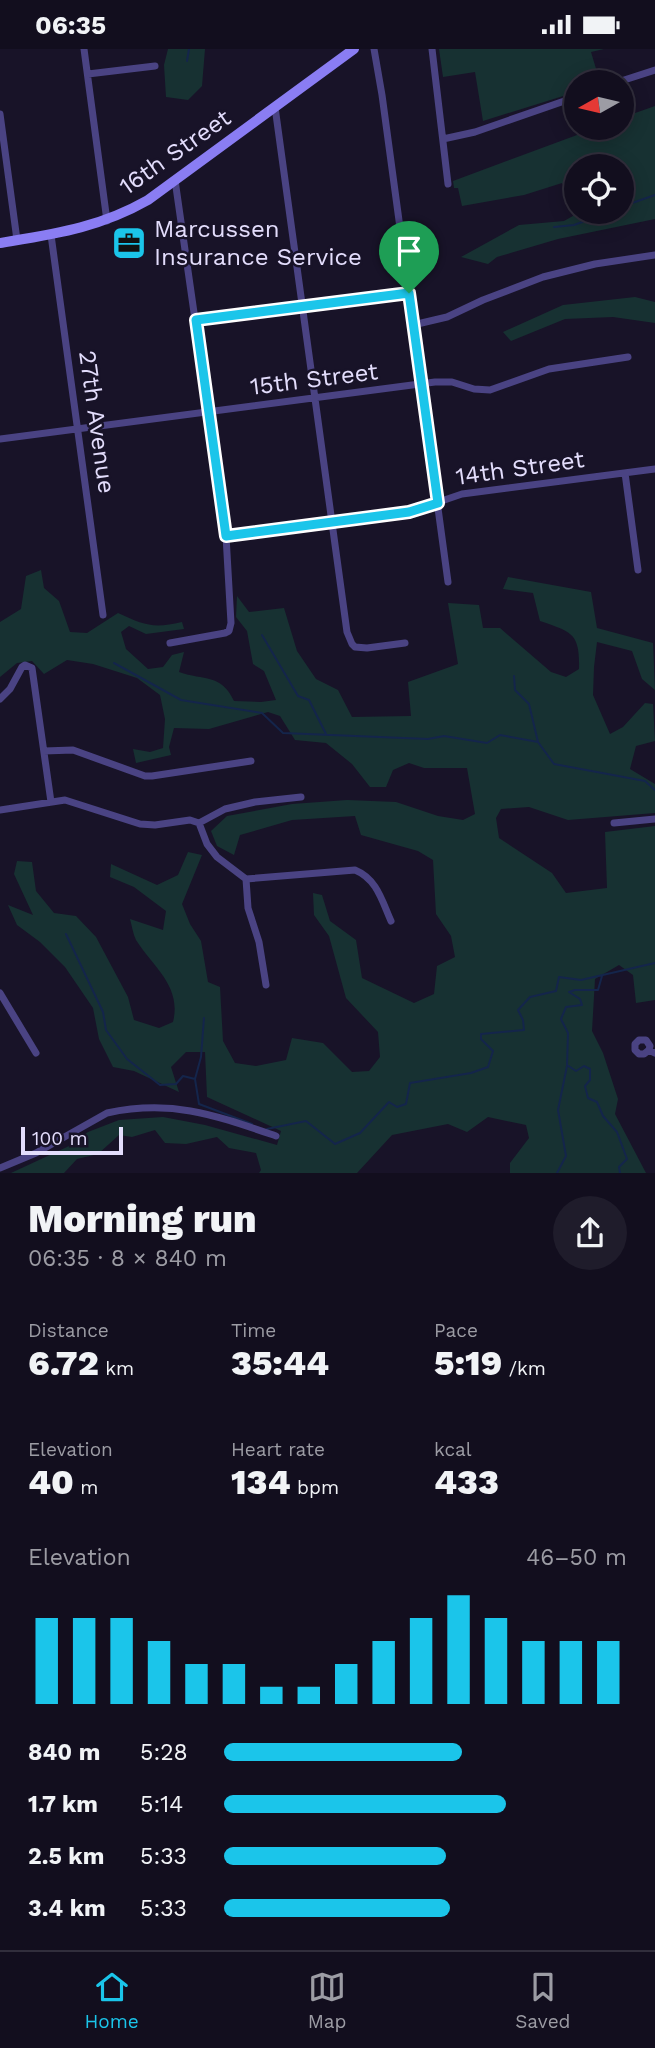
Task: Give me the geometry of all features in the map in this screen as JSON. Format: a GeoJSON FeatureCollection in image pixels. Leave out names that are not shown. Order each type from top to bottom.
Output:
{"type":"FeatureCollection","features":[{"type":"Feature","properties":{"kind":"street"},"geometry":{"type":"LineString","coordinates":[[84,49],[107,221]]}},
{"type":"Feature","properties":{"kind":"street","name":"16th Street"},"geometry":{"type":"LineString","coordinates":[[0,243],[51,235],[107,221],[148,200],[354,49]]}},
{"type":"Feature","properties":{"kind":"street"},"geometry":{"type":"LineString","coordinates":[[374,49],[449,582]]}},
{"type":"Feature","properties":{"kind":"street"},"geometry":{"type":"LineString","coordinates":[[432,49],[448,184]]}},
{"type":"Feature","properties":{"kind":"street"},"geometry":{"type":"LineString","coordinates":[[88,74],[155,66]]}},
{"type":"Feature","properties":{"kind":"street"},"geometry":{"type":"LineString","coordinates":[[634,77],[655,70]]}},
{"type":"Feature","properties":{"kind":"street"},"geometry":{"type":"LineString","coordinates":[[443,139],[475,132],[564,101]]}},
{"type":"Feature","properties":{"kind":"street"},"geometry":{"type":"LineString","coordinates":[[275,107],[346,621],[355,647],[405,643]]}},
{"type":"Feature","properties":{"kind":"street"},"geometry":{"type":"LineString","coordinates":[[0,114],[17,240]]}},
{"type":"Feature","properties":{"kind":"street"},"geometry":{"type":"LineString","coordinates":[[170,643],[229,631],[232,623],[226,536],[175,180]]}},
{"type":"Feature","properties":{"kind":"street","name":"27th Avenue"},"geometry":{"type":"LineString","coordinates":[[51,235],[103,615]]}},
{"type":"Feature","properties":{"kind":"street"},"geometry":{"type":"LineString","coordinates":[[413,325],[447,317],[542,277],[595,264],[655,255]]}},
{"type":"Feature","properties":{"kind":"street"},"geometry":{"type":"LineString","coordinates":[[196,320],[409,293]]}},
{"type":"Feature","properties":{"kind":"street","name":"15th Street"},"geometry":{"type":"LineString","coordinates":[[0,439],[448,381],[474,389],[490,390],[549,369],[628,357]]}},
{"type":"Feature","properties":{"kind":"street","name":"14th Street"},"geometry":{"type":"LineString","coordinates":[[226,536],[409,512],[462,494],[655,469]]}},
{"type":"Feature","properties":{"kind":"street"},"geometry":{"type":"LineString","coordinates":[[625,473],[638,570]]}},
{"type":"Feature","properties":{"kind":"street"},"geometry":{"type":"LineString","coordinates":[[0,699],[10,689],[19,670],[25,665],[29,666],[34,673],[51,802]]}},
{"type":"Feature","properties":{"kind":"street"},"geometry":{"type":"LineString","coordinates":[[44,751],[73,750],[145,776],[251,761]]}},
{"type":"Feature","properties":{"kind":"street"},"geometry":{"type":"LineString","coordinates":[[0,810],[71,801],[148,825],[190,820],[199,823],[225,809],[255,802],[301,797]]}},
{"type":"Feature","properties":{"kind":"street"},"geometry":{"type":"LineString","coordinates":[[614,823],[655,819]]}},
{"type":"Feature","properties":{"kind":"street"},"geometry":{"type":"LineString","coordinates":[[199,823],[207,844],[217,857],[246,879],[355,870],[374,884],[391,921]]}},
{"type":"Feature","properties":{"kind":"street"},"geometry":{"type":"LineString","coordinates":[[246,879],[248,908],[259,942],[266,985]]}},
{"type":"Feature","properties":{"kind":"street"},"geometry":{"type":"LineString","coordinates":[[0,993],[36,1053]]}},
{"type":"Feature","properties":{"kind":"street"},"geometry":{"type":"LineString","coordinates":[[0,1168],[36,1153],[107,1114],[173,1107],[221,1117],[276,1136]]}},
{"type":"Feature","properties":{"kind":"green space"},"geometry":{"type":"Polygon","coordinates":[[[168,49],[205,49],[202,86],[188,100],[166,97],[164,65],[168,49]]]}},
{"type":"Feature","properties":{"kind":"green space"},"geometry":{"type":"Polygon","coordinates":[[[439,49],[604,49],[591,52],[596,70],[564,70],[564,96],[483,121],[475,72],[443,77],[439,49]]]}},
{"type":"Feature","properties":{"kind":"green space"},"geometry":{"type":"Polygon","coordinates":[[[655,106],[655,219],[634,223],[634,154],[564,154],[564,186],[562,183],[524,195],[462,206],[458,188],[454,188],[453,181],[564,140],[634,140],[634,113],[655,106]]]}},
{"type":"Feature","properties":{"kind":"green space"},"geometry":{"type":"Polygon","coordinates":[[[564,221],[564,224],[631,224],[558,239],[497,257],[488,264],[461,257],[519,225],[564,221]]]}},
{"type":"Feature","properties":{"kind":"green space"},"geometry":{"type":"Polygon","coordinates":[[[635,297],[655,302],[655,323],[613,317],[565,319],[511,341],[503,332],[563,305],[635,297]]]}},
{"type":"Feature","properties":{"kind":"green space"},"geometry":{"type":"Polygon","coordinates":[[[41,570],[44,588],[59,601],[70,632],[87,633],[118,613],[149,625],[182,622],[184,629],[146,634],[129,626],[121,632],[126,649],[148,669],[163,667],[172,655],[184,652],[179,672],[217,682],[229,692],[234,701],[276,700],[264,671],[253,664],[247,631],[236,617],[237,596],[249,612],[284,608],[297,651],[316,679],[338,690],[352,717],[411,716],[408,682],[458,664],[448,603],[479,605],[483,628],[500,628],[551,672],[566,677],[579,669],[576,641],[560,628],[540,621],[533,593],[503,589],[508,577],[591,592],[597,628],[653,643],[655,690],[642,679],[632,651],[597,642],[593,695],[610,734],[623,727],[645,703],[653,704],[655,741],[636,746],[630,769],[655,784],[655,813],[568,820],[529,807],[501,809],[496,818],[499,838],[552,873],[566,893],[607,888],[605,832],[655,826],[655,1000],[636,1003],[633,975],[619,965],[595,979],[592,1031],[603,1053],[618,1099],[615,1114],[646,1173],[510,1173],[510,1163],[529,1138],[526,1125],[488,1117],[467,1132],[448,1124],[392,1135],[357,1173],[259,1173],[261,1170],[256,1153],[229,1148],[217,1137],[186,1144],[165,1143],[155,1130],[132,1137],[119,1135],[98,1154],[77,1159],[64,1173],[11,1173],[67,1147],[88,1132],[119,1120],[163,1117],[205,1125],[277,1145],[281,1131],[207,1097],[205,1052],[186,1052],[171,1067],[179,1092],[134,1071],[113,1067],[99,1039],[93,1008],[65,967],[40,942],[17,925],[8,905],[33,915],[14,874],[17,861],[32,862],[36,891],[54,913],[76,916],[96,937],[128,997],[134,1020],[159,1028],[173,1022],[173,998],[170,987],[136,940],[130,919],[163,930],[166,911],[134,887],[110,877],[111,864],[157,885],[178,875],[188,852],[202,855],[182,904],[201,941],[208,982],[220,987],[223,1041],[235,1063],[256,1066],[286,1060],[292,1038],[323,1043],[352,1072],[369,1071],[380,1057],[378,1032],[346,998],[329,936],[314,915],[313,893],[322,895],[330,921],[356,940],[362,978],[414,1003],[434,994],[437,966],[455,957],[451,936],[436,914],[433,860],[418,851],[361,835],[355,816],[292,820],[240,835],[234,855],[217,846],[211,831],[227,816],[292,804],[347,800],[396,802],[438,816],[463,820],[475,814],[467,768],[424,768],[409,763],[393,770],[386,787],[370,787],[352,764],[326,743],[295,740],[280,716],[268,712],[209,729],[174,728],[169,747],[171,755],[136,763],[133,749],[150,752],[163,748],[165,719],[160,695],[137,678],[93,664],[67,660],[44,674],[32,661],[17,663],[0,677],[0,622],[21,609],[26,576],[41,570]]]}},
{"type":"Feature","properties":{"kind":"waterway"},"geometry":{"type":"LineString","coordinates":[[187,61],[189,49]]}},
{"type":"Feature","properties":{"kind":"waterway"},"geometry":{"type":"LineString","coordinates":[[634,202],[655,195]]}},
{"type":"Feature","properties":{"kind":"waterway"},"geometry":{"type":"LineString","coordinates":[[554,227],[577,224]]}},
{"type":"Feature","properties":{"kind":"waterway"},"geometry":{"type":"LineString","coordinates":[[262,635],[298,696],[309,700],[326,734]]}},
{"type":"Feature","properties":{"kind":"waterway"},"geometry":{"type":"LineString","coordinates":[[114,663],[181,700],[262,713],[283,733],[428,739],[444,736],[487,743],[500,735],[538,742],[554,764],[645,781],[655,790]]}},
{"type":"Feature","properties":{"kind":"waterway"},"geometry":{"type":"LineString","coordinates":[[514,676],[515,690],[529,704],[538,742]]}},
{"type":"Feature","properties":{"kind":"waterway"},"geometry":{"type":"LineString","coordinates":[[66,934],[103,1012],[106,1030],[127,1059],[160,1085],[176,1084],[183,1076],[195,1079],[199,1104],[252,1124]]}},
{"type":"Feature","properties":{"kind":"waterway"},"geometry":{"type":"LineString","coordinates":[[267,1129],[306,1121],[335,1144],[360,1133],[389,1102],[397,1107],[406,1104],[410,1083],[471,1073],[488,1067],[493,1051],[481,1039],[481,1034],[524,1030],[518,1010],[530,997],[556,991],[559,977],[581,980],[655,963]]}},
{"type":"Feature","properties":{"kind":"waterway"},"geometry":{"type":"LineString","coordinates":[[602,976],[598,990],[569,992],[580,999],[582,1005],[566,1007],[561,1019],[568,1033],[567,1065],[576,1071],[584,1066],[590,1069],[590,1080],[585,1086],[588,1098],[597,1102],[603,1116],[617,1132],[627,1159],[619,1167],[620,1173]]}},
{"type":"Feature","properties":{"kind":"waterway"},"geometry":{"type":"LineString","coordinates":[[195,1079],[201,1057],[204,1018]]}},
{"type":"Feature","properties":{"kind":"waterway"},"geometry":{"type":"LineString","coordinates":[[557,1173],[566,1156],[558,1110],[567,1066]]}},
{"type":"Feature","properties":{"kind":"place","name":"Marcussen Insurance Service"},"geometry":{"type":"Point","coordinates":[129,243]}},
{"type":"Feature","properties":{"kind":"route"},"geometry":{"type":"LineString","coordinates":[[409,293],[438,503],[409,512],[226,536],[196,320],[409,293]]}}]}
